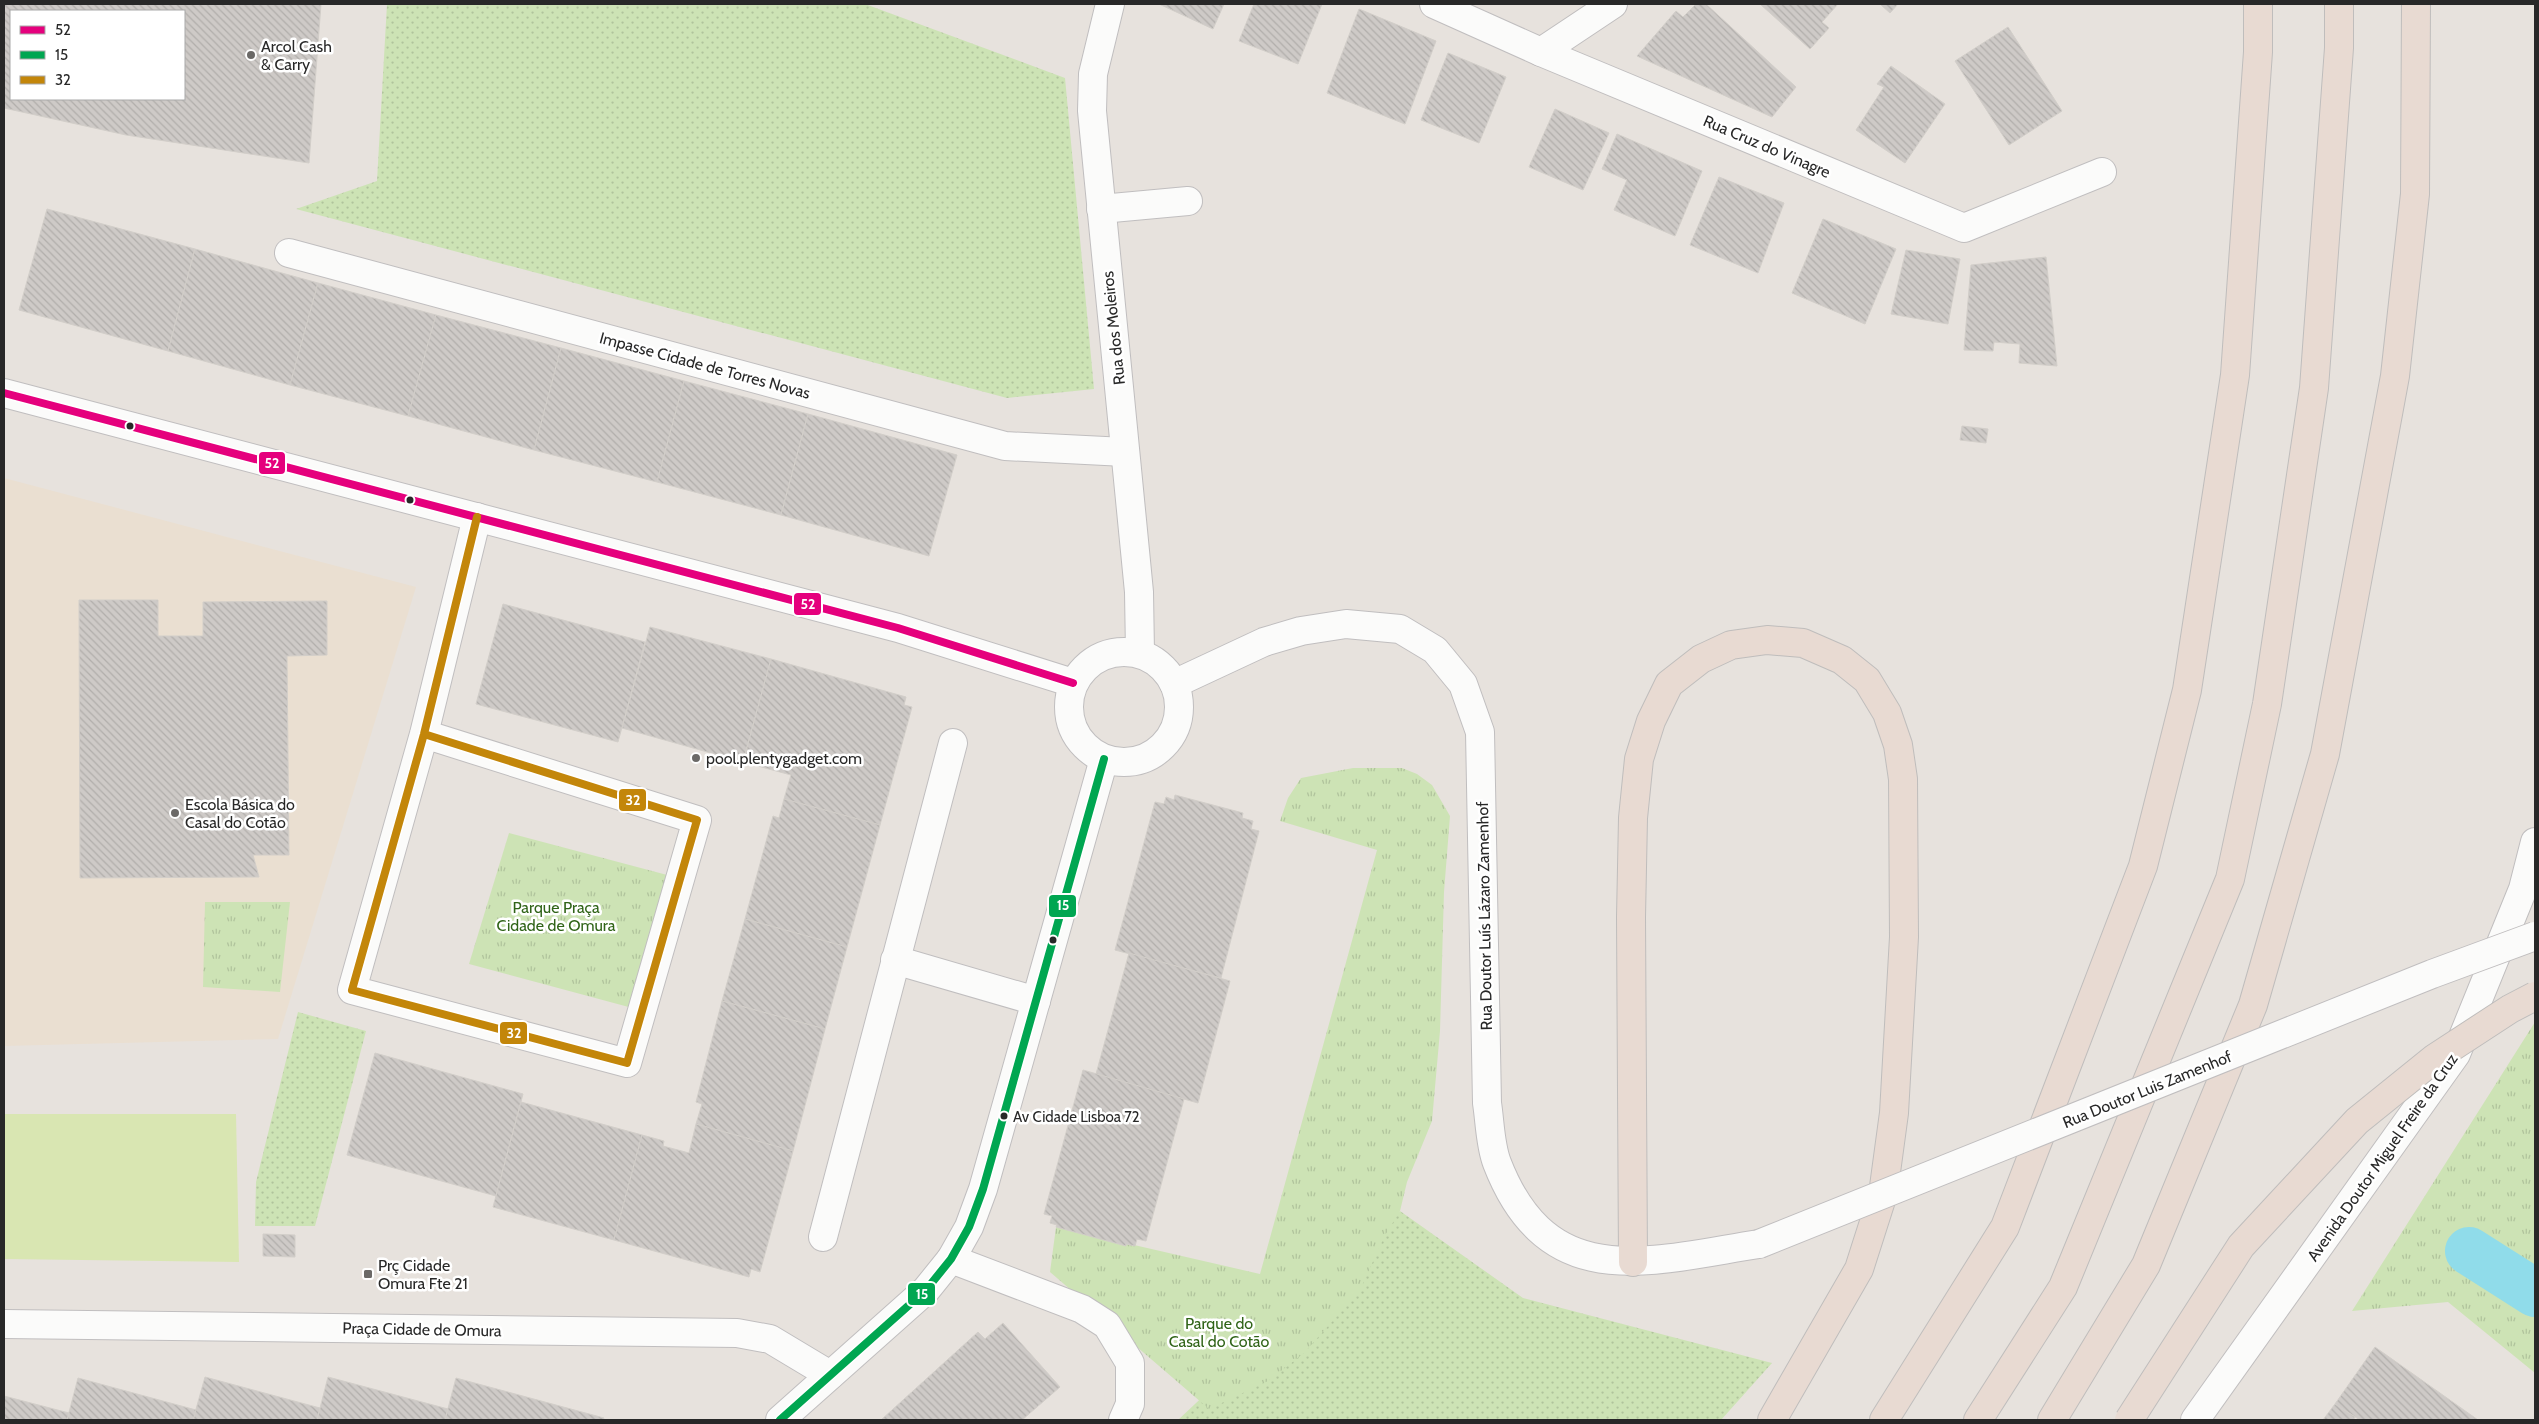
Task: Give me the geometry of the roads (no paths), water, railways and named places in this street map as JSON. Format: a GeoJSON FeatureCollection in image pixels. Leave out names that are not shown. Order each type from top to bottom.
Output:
{"type":"FeatureCollection","features":[{"type":"Feature","properties":{"kind":"highway"},"geometry":{"type":"LineString","coordinates":[[1884,1420],[2005,1227],[2144,866],[2187,690],[2236,375],[2258,52],[2258,4]]}},
{"type":"Feature","properties":{"kind":"highway"},"geometry":{"type":"LineString","coordinates":[[1978,1420],[2064,1287],[2230,879],[2267,704],[2314,388],[2338,58],[2339,4]]}},
{"type":"Feature","properties":{"kind":"highway"},"geometry":{"type":"LineString","coordinates":[[2052,1420],[2146,1265],[2249,1014],[2325,754],[2395,376],[2415,194],[2416,4]]}},
{"type":"Feature","properties":{"kind":"highway"},"geometry":{"type":"LineString","coordinates":[[1633,1262],[1631,917],[1633,818],[1639,759],[1651,721],[1669,684],[1702,659],[1731,645],[1766,640],[1803,644],[1842,660],[1867,680],[1887,713],[1895,737],[1903,779],[1904,937],[1894,1113],[1883,1194],[1859,1269],[1772,1420]]}},
{"type":"Feature","properties":{"kind":"highway"},"geometry":{"type":"LineString","coordinates":[[2128,1420],[2242,1246],[2357,1121],[2435,1058],[2535,996]]}},
{"type":"Feature","properties":{"kind":"street","name":"Rua dos Moleiros"},"geometry":{"type":"LineString","coordinates":[[1110,4],[1093,74],[1092,111],[1139,592],[1140,654]]}},
{"type":"Feature","properties":{"kind":"street","name":"Rua Cruz do Vinagre"},"geometry":{"type":"LineString","coordinates":[[1434,4],[1541,52],[1964,228],[2102,172]]}},
{"type":"Feature","properties":{"kind":"street"},"geometry":{"type":"LineString","coordinates":[[1541,52],[1613,4]]}},
{"type":"Feature","properties":{"kind":"street"},"geometry":{"type":"LineString","coordinates":[[1101,209],[1188,201]]}},
{"type":"Feature","properties":{"kind":"street","name":"Impasse Cidade de Torres Novas"},"geometry":{"type":"LineString","coordinates":[[289,253],[1005,446],[1125,452]]}},
{"type":"Feature","properties":{"kind":"street"},"geometry":{"type":"LineString","coordinates":[[4,393],[898,628],[1073,683]]}},
{"type":"Feature","properties":{"kind":"street"},"geometry":{"type":"LineString","coordinates":[[424,734],[697,820],[628,1063],[352,990],[424,734],[477,517]]}},
{"type":"Feature","properties":{"kind":"street","name":"Rua Doutor Luís Lázaro Zamenhof"},"geometry":{"type":"LineString","coordinates":[[1174,684],[1264,642],[1301,631],[1346,624],[1400,629],[1435,650],[1463,684],[1480,732],[1487,1103],[1496,1162],[1522,1210],[1546,1237],[1578,1255],[1617,1262],[1633,1262],[1759,1244]]}},
{"type":"Feature","properties":{"kind":"street"},"geometry":{"type":"LineString","coordinates":[[1120,651],[1140,654],[1154,660],[1166,670],[1174,684],[1179,700],[1179,716],[1174,731],[1164,745],[1152,755],[1136,761],[1120,763],[1104,759],[1088,750],[1076,736],[1070,719],[1068,701],[1073,683],[1084,667],[1101,656],[1120,651]]}},
{"type":"Feature","properties":{"kind":"street"},"geometry":{"type":"LineString","coordinates":[[823,1237],[953,743]]}},
{"type":"Feature","properties":{"kind":"street"},"geometry":{"type":"LineString","coordinates":[[780,1420],[926,1290],[951,1260],[968,1227],[983,1189],[1104,759]]}},
{"type":"Feature","properties":{"kind":"street","name":"Avenida Doutor Miguel Freire da Cruz"},"geometry":{"type":"LineString","coordinates":[[2195,1420],[2456,1054],[2523,889],[2535,842]]}},
{"type":"Feature","properties":{"kind":"street","name":"Rua Doutor Luis Zamenhof"},"geometry":{"type":"LineString","coordinates":[[1759,1244],[2423,978],[2535,936]]}},
{"type":"Feature","properties":{"kind":"street"},"geometry":{"type":"LineString","coordinates":[[895,960],[1036,1001]]}},
{"type":"Feature","properties":{"kind":"street"},"geometry":{"type":"LineString","coordinates":[[951,1260],[1082,1309],[1107,1325],[1130,1363],[1130,1404],[1123,1420]]}},
{"type":"Feature","properties":{"kind":"street","name":"Praça Cidade de Omura"},"geometry":{"type":"LineString","coordinates":[[4,1324],[737,1333],[770,1339],[830,1375]]}},
{"type":"Feature","properties":{"kind":"waterway"},"geometry":{"type":"LineString","coordinates":[[2469,1251],[2535,1293]]}},
{"type":"Feature","properties":{"kind":"place","name":"Arcol Cash & Carry"},"geometry":{"type":"Point","coordinates":[251,55]}},
{"type":"Feature","properties":{"kind":"place","name":"pool.plentygadget.com"},"geometry":{"type":"Point","coordinates":[696,758]}},
{"type":"Feature","properties":{"kind":"place","name":"Escola Básica do Casal do Cotão"},"geometry":{"type":"Point","coordinates":[175,813]}},
{"type":"Feature","properties":{"kind":"place","name":"Av Cidade Lisboa 72"},"geometry":{"type":"Point","coordinates":[1004,1116]}},
{"type":"Feature","properties":{"kind":"place","name":"Prç Cidade Omura Fte 21"},"geometry":{"type":"Point","coordinates":[368,1274]}},
{"type":"Feature","properties":{"kind":"park label","name":"Parque Praça Cidade de Omura"},"geometry":{"type":"Point","coordinates":[556,916]}},
{"type":"Feature","properties":{"kind":"park label","name":"Parque do Casal do Cotão"},"geometry":{"type":"Point","coordinates":[1219,1332]}}]}
